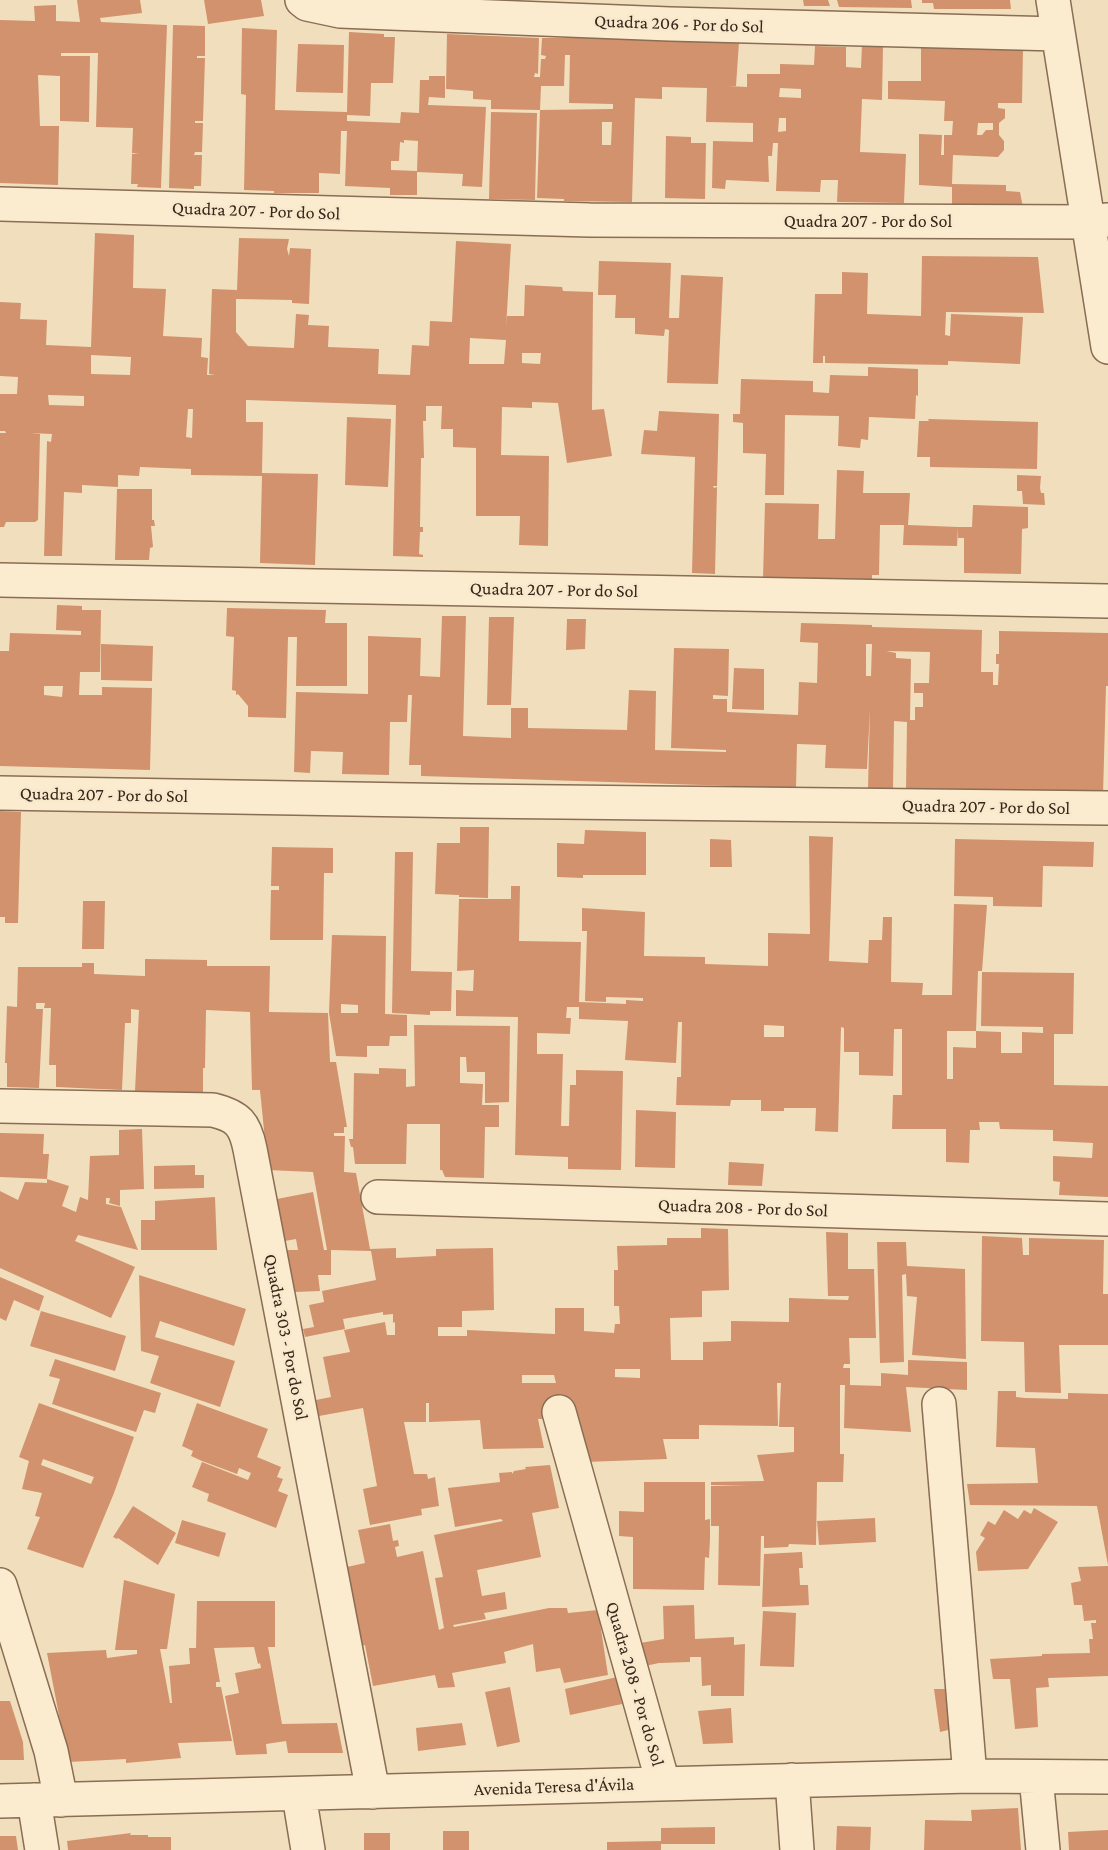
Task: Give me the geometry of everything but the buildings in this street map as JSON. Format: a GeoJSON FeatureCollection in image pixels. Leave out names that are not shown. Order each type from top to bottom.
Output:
{"type":"FeatureCollection","features":[{"type":"Feature","properties":{"kind":"street","name":"Quadra 206 - Por do Sol"},"geometry":{"type":"LineString","coordinates":[[302,0],[307,4],[339,12],[670,24],[1058,34]]}},
{"type":"Feature","properties":{"kind":"street"},"geometry":{"type":"LineString","coordinates":[[1053,0],[1058,34],[1098,221],[1108,347]]}},
{"type":"Feature","properties":{"kind":"street","name":"Quadra 207 - Por do Sol"},"geometry":{"type":"LineString","coordinates":[[0,204],[590,220],[1098,221]]}},
{"type":"Feature","properties":{"kind":"street","name":"Quadra 207 - Por do Sol"},"geometry":{"type":"LineString","coordinates":[[0,580],[1108,601]]}},
{"type":"Feature","properties":{"kind":"street","name":"Quadra 207 - Por do Sol"},"geometry":{"type":"LineString","coordinates":[[0,793],[447,801],[1108,808]]}},
{"type":"Feature","properties":{"kind":"street","name":"Quadra 303 - Por do Sol"},"geometry":{"type":"LineString","coordinates":[[0,1106],[213,1110],[234,1118],[247,1134],[373,1792]]}},
{"type":"Feature","properties":{"kind":"street","name":"Quadra 208 - Por do Sol"},"geometry":{"type":"LineString","coordinates":[[378,1197],[1108,1219]]}},
{"type":"Feature","properties":{"kind":"street"},"geometry":{"type":"LineString","coordinates":[[939,1404],[970,1776]]}},
{"type":"Feature","properties":{"kind":"street","name":"Quadra 208 - Por do Sol"},"geometry":{"type":"LineString","coordinates":[[559,1412],[663,1784]]}},
{"type":"Feature","properties":{"kind":"street"},"geometry":{"type":"LineString","coordinates":[[0,1585],[51,1751],[42,1850]]}},
{"type":"Feature","properties":{"kind":"street","name":"Avenida Teresa d'Ávila"},"geometry":{"type":"LineString","coordinates":[[0,1801],[970,1776],[1108,1777]]}},
{"type":"Feature","properties":{"kind":"street"},"geometry":{"type":"LineString","coordinates":[[1036,1777],[1043,1850]]}},
{"type":"Feature","properties":{"kind":"street"},"geometry":{"type":"LineString","coordinates":[[792,1780],[797,1850]]}},
{"type":"Feature","properties":{"kind":"street"},"geometry":{"type":"LineString","coordinates":[[299,1795],[308,1850]]}}]}
